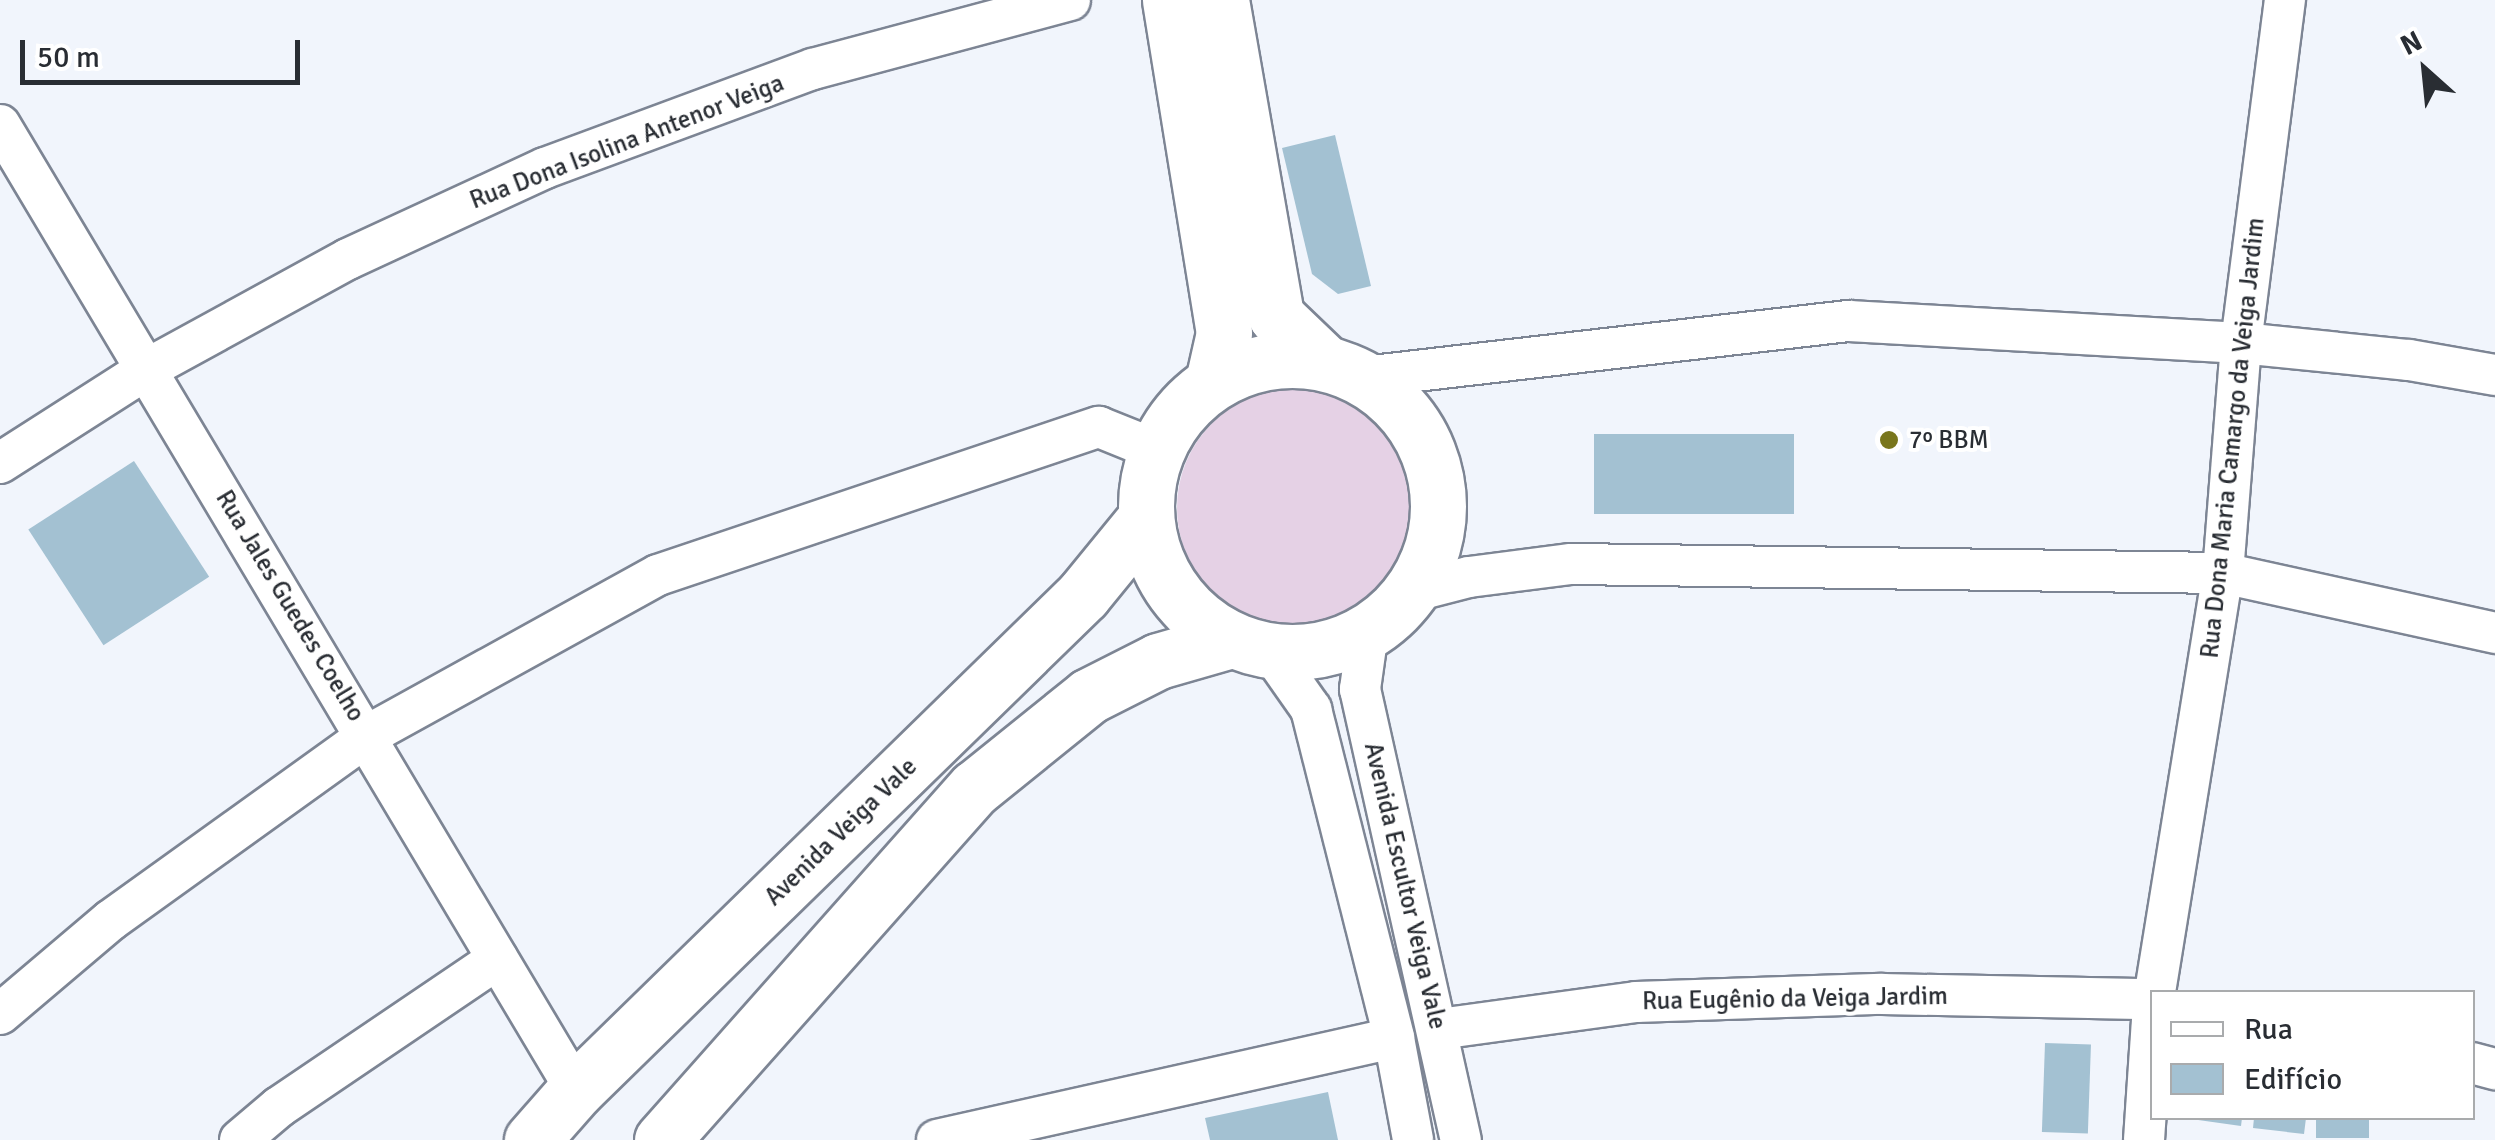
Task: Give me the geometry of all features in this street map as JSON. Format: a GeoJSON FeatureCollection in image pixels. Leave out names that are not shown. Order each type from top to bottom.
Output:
{"type":"FeatureCollection","features":[{"type":"Feature","properties":{"kind":"main road"},"geometry":{"type":"LineString","coordinates":[[1170,0],[1224,333],[1213,382]]}},
{"type":"Feature","properties":{"kind":"main road"},"geometry":{"type":"LineString","coordinates":[[662,1140],[975,788],[1089,696],[1158,660],[1251,646],[1338,646],[1368,632],[1411,592],[1430,555],[1439,515],[1436,474],[1422,435],[1397,402],[1345,370],[1276,316],[1221,0]]}},
{"type":"Feature","properties":{"kind":"main road"},"geometry":{"type":"LineString","coordinates":[[1251,646],[1198,620],[1171,592],[1153,557],[1145,519],[1146,484],[1156,450],[1180,412],[1213,382],[1267,361],[1345,370]]}},
{"type":"Feature","properties":{"kind":"main road","name":"Avenida Veiga Vale"},"geometry":{"type":"LineString","coordinates":[[532,1140],[576,1090],[1083,596],[1145,519]]}},
{"type":"Feature","properties":{"kind":"street","name":"Rua Dona Isolina Antenor Veiga"},"geometry":{"type":"LineString","coordinates":[[0,464],[147,369],[348,258],[545,168],[813,69],[1070,0]]}},
{"type":"Feature","properties":{"kind":"street","name":"Rua Dona Maria Camargo da Veiga Jardim"},"geometry":{"type":"LineString","coordinates":[[2155,990],[2223,573],[2242,343],[2285,0]]}},
{"type":"Feature","properties":{"kind":"street","name":"Rua Jales Guedes Coelho"},"geometry":{"type":"LineString","coordinates":[[0,125],[368,735],[576,1090]]}},
{"type":"Feature","properties":{"kind":"street"},"geometry":{"type":"LineString","coordinates":[[1345,370],[1849,321],[2242,343],[2409,360],[2495,375]]}},
{"type":"Feature","properties":{"kind":"street"},"geometry":{"type":"LineString","coordinates":[[0,1014],[112,920],[368,735],[658,574],[1098,427],[1156,450]]}},
{"type":"Feature","properties":{"kind":"street"},"geometry":{"type":"LineString","coordinates":[[1411,592],[1469,576],[1571,564],[2223,573],[2495,633]]}},
{"type":"Feature","properties":{"kind":"street","name":"Avenida Escultor Veiga Vale"},"geometry":{"type":"LineString","coordinates":[[1368,632],[1360,689],[1461,1140]]}},
{"type":"Feature","properties":{"kind":"street","name":"Avenida Escultor Veiga Vale"},"geometry":{"type":"LineString","coordinates":[[1251,646],[1312,709],[1394,1038],[1413,1140]]}},
{"type":"Feature","properties":{"kind":"street"},"geometry":{"type":"LineString","coordinates":[[240,1140],[279,1107],[498,958]]}},
{"type":"Feature","properties":{"kind":"street","name":"Rua Eugênio da Veiga Jardim"},"geometry":{"type":"LineString","coordinates":[[1439,1029],[1636,1002],[1882,994],[2150,996]]}},
{"type":"Feature","properties":{"kind":"street"},"geometry":{"type":"LineString","coordinates":[[938,1140],[1394,1038]]}},
{"type":"Feature","properties":{"kind":"street"},"geometry":{"type":"LineString","coordinates":[[2144,1140],[2150,1049]]}},
{"type":"Feature","properties":{"kind":"shaded area"},"geometry":{"type":"Polygon","coordinates":[[[1297,388],[1343,397],[1382,423],[1408,462],[1417,508],[1408,554],[1382,593],[1343,619],[1297,628],[1251,619],[1212,593],[1186,554],[1177,508],[1186,462],[1212,423],[1251,397],[1297,388]]]}},
{"type":"Feature","properties":{"kind":"building"},"geometry":{"type":"Polygon","coordinates":[[[1335,135],[1371,286],[1338,294],[1312,274],[1282,148],[1335,135]]]}},
{"type":"Feature","properties":{"kind":"building"},"geometry":{"type":"Polygon","coordinates":[[[1594,434],[1794,434],[1794,514],[1594,514],[1594,434]]]}},
{"type":"Feature","properties":{"kind":"building"},"geometry":{"type":"Polygon","coordinates":[[[134,461],[209,577],[103,645],[28,530],[134,461]]]}},
{"type":"Feature","properties":{"kind":"building"},"geometry":{"type":"Polygon","coordinates":[[[2045,1043],[2091,1045],[2088,1134],[2042,1132],[2045,1043]]]}},
{"type":"Feature","properties":{"kind":"building"},"geometry":{"type":"Polygon","coordinates":[[[1328,1092],[1338,1140],[1210,1140],[1205,1118],[1328,1092]]]}},
{"type":"Feature","properties":{"kind":"building"},"geometry":{"type":"Polygon","coordinates":[[[2198,1120],[2242,1120],[2241,1126],[2198,1120]]]}},
{"type":"Feature","properties":{"kind":"building"},"geometry":{"type":"Polygon","coordinates":[[[2254,1120],[2306,1120],[2304,1134],[2253,1128],[2254,1120]]]}},
{"type":"Feature","properties":{"kind":"building"},"geometry":{"type":"Polygon","coordinates":[[[2316,1120],[2369,1120],[2369,1138],[2316,1138],[2316,1120]]]}},
{"type":"Feature","properties":{"kind":"place","name":"7º BBM"},"geometry":{"type":"Point","coordinates":[1889,440]}}]}
